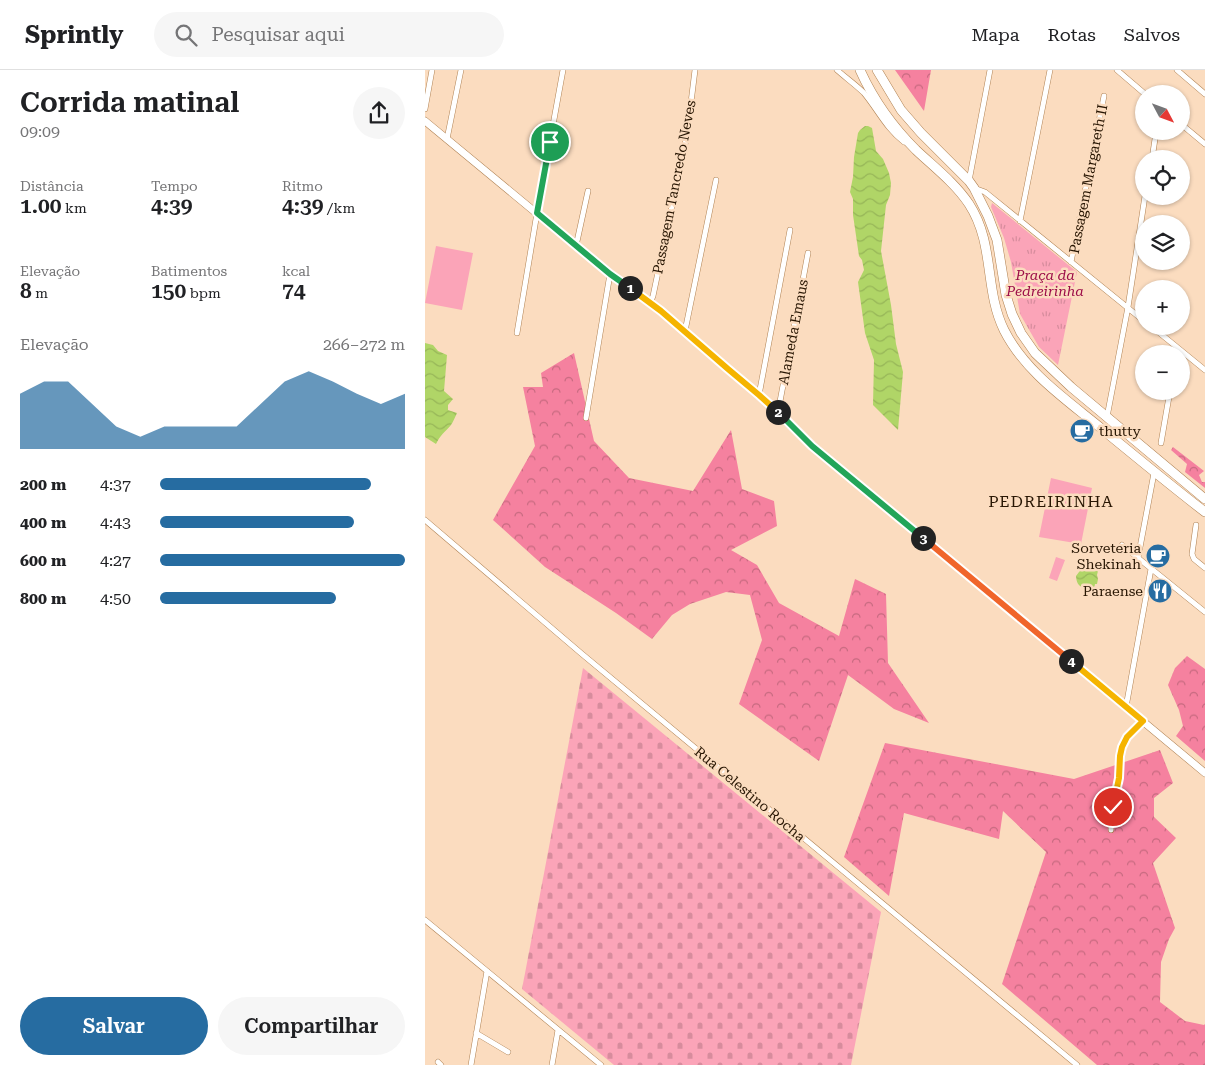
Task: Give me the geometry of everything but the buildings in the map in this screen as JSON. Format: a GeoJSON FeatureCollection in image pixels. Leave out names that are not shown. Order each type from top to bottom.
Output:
{"type":"FeatureCollection","features":[{"type":"Feature","properties":{"kind":"main road"},"geometry":{"type":"LineString","coordinates":[[860,70],[878,104],[915,148],[968,202],[975,214],[987,250],[993,299],[1004,329],[1023,360],[1057,392],[1154,473],[1205,512]]}},
{"type":"Feature","properties":{"kind":"main road"},"geometry":{"type":"LineString","coordinates":[[877,70],[901,110],[972,184],[988,216],[997,240],[1011,314],[1035,353],[1107,417],[1205,499]]}},
{"type":"Feature","properties":{"kind":"street"},"geometry":{"type":"LineString","coordinates":[[425,108],[433,70]]}},
{"type":"Feature","properties":{"kind":"street"},"geometry":{"type":"LineString","coordinates":[[447,138],[461,70]]}},
{"type":"Feature","properties":{"kind":"street"},"geometry":{"type":"LineString","coordinates":[[517,333],[563,70]]}},
{"type":"Feature","properties":{"kind":"street","name":"Passagem Tancredo Neves"},"geometry":{"type":"LineString","coordinates":[[650,303],[687,135],[695,70]]}},
{"type":"Feature","properties":{"kind":"street"},"geometry":{"type":"LineString","coordinates":[[837,70],[864,94],[895,135],[915,148]]}},
{"type":"Feature","properties":{"kind":"street"},"geometry":{"type":"LineString","coordinates":[[990,70],[972,184],[985,192],[1135,313]]}},
{"type":"Feature","properties":{"kind":"street"},"geometry":{"type":"LineString","coordinates":[[1020,221],[1050,70]]}},
{"type":"Feature","properties":{"kind":"street"},"geometry":{"type":"LineString","coordinates":[[1117,70],[1135,85]]}},
{"type":"Feature","properties":{"kind":"street"},"geometry":{"type":"LineString","coordinates":[[1177,70],[1205,94]]}},
{"type":"Feature","properties":{"kind":"street","name":"Passagem Margareth II"},"geometry":{"type":"LineString","coordinates":[[1071,262],[1104,96]]}},
{"type":"Feature","properties":{"kind":"street"},"geometry":{"type":"LineString","coordinates":[[425,120],[610,274],[685,331],[778,412],[812,446],[1205,773]]}},
{"type":"Feature","properties":{"kind":"street"},"geometry":{"type":"LineString","coordinates":[[1190,132],[1205,144]]}},
{"type":"Feature","properties":{"kind":"street"},"geometry":{"type":"LineString","coordinates":[[685,331],[716,180]]}},
{"type":"Feature","properties":{"kind":"street"},"geometry":{"type":"LineString","coordinates":[[577,246],[588,192]]}},
{"type":"Feature","properties":{"kind":"street"},"geometry":{"type":"LineString","coordinates":[[1107,417],[1128,307],[1144,205]]}},
{"type":"Feature","properties":{"kind":"street"},"geometry":{"type":"LineString","coordinates":[[759,395],[790,230]]}},
{"type":"Feature","properties":{"kind":"street","name":"Alameda Emaus"},"geometry":{"type":"LineString","coordinates":[[778,412],[808,253]]}},
{"type":"Feature","properties":{"kind":"street"},"geometry":{"type":"LineString","coordinates":[[586,418],[610,274]]}},
{"type":"Feature","properties":{"kind":"street"},"geometry":{"type":"LineString","coordinates":[[1160,335],[1171,345]]}},
{"type":"Feature","properties":{"kind":"street"},"geometry":{"type":"LineString","coordinates":[[1190,360],[1205,370]]}},
{"type":"Feature","properties":{"kind":"street"},"geometry":{"type":"LineString","coordinates":[[1161,443],[1169,400]]}},
{"type":"Feature","properties":{"kind":"street"},"geometry":{"type":"LineString","coordinates":[[1138,558],[1154,473]]}},
{"type":"Feature","properties":{"kind":"street","name":"Rua Celestino Rocha"},"geometry":{"type":"LineString","coordinates":[[425,520],[596,666],[1077,1065]]}},
{"type":"Feature","properties":{"kind":"street"},"geometry":{"type":"LineString","coordinates":[[1196,525],[1193,558],[1205,568]]}},
{"type":"Feature","properties":{"kind":"street"},"geometry":{"type":"LineString","coordinates":[[1122,545],[1205,612]]}},
{"type":"Feature","properties":{"kind":"street"},"geometry":{"type":"LineString","coordinates":[[1126,707],[1151,568]]}},
{"type":"Feature","properties":{"kind":"street"},"geometry":{"type":"LineString","coordinates":[[1111,830],[1122,747],[1127,737],[1143,721]]}},
{"type":"Feature","properties":{"kind":"street"},"geometry":{"type":"LineString","coordinates":[[425,920],[601,1065]]}},
{"type":"Feature","properties":{"kind":"street"},"geometry":{"type":"LineString","coordinates":[[471,1065],[487,971]]}},
{"type":"Feature","properties":{"kind":"street"},"geometry":{"type":"LineString","coordinates":[[552,1065],[558,1030]]}},
{"type":"Feature","properties":{"kind":"street"},"geometry":{"type":"LineString","coordinates":[[476,1032],[507,1052]]}},
{"type":"Feature","properties":{"kind":"green space"},"geometry":{"type":"Polygon","coordinates":[[[895,70],[931,70],[924,111],[895,70]]]}},
{"type":"Feature","properties":{"kind":"green space","name":"Praça da Pedreirinha"},"geometry":{"type":"Polygon","coordinates":[[[992,203],[1077,272],[1058,365],[1039,347],[1020,314],[1011,262],[1004,238],[991,207],[992,203]]]}},
{"type":"Feature","properties":{"kind":"green space"},"geometry":{"type":"Polygon","coordinates":[[[436,246],[473,253],[462,310],[425,303],[436,246]]]}},
{"type":"Feature","properties":{"kind":"green space"},"geometry":{"type":"Polygon","coordinates":[[[574,353],[594,441],[629,478],[693,491],[731,430],[742,489],[774,501],[777,526],[731,550],[757,565],[779,603],[839,636],[855,579],[886,594],[888,663],[929,723],[894,709],[848,675],[819,761],[739,704],[762,640],[750,595],[726,592],[690,604],[672,615],[652,639],[545,567],[493,520],[535,446],[523,387],[543,387],[541,373],[574,353]]]}},
{"type":"Feature","properties":{"kind":"green space"},"geometry":{"type":"Polygon","coordinates":[[[1173,447],[1204,471],[1199,475],[1202,482],[1205,482],[1205,488],[1185,472],[1187,464],[1171,450],[1173,447]]]}},
{"type":"Feature","properties":{"kind":"green space"},"geometry":{"type":"Polygon","coordinates":[[[1051,478],[1092,488],[1081,544],[1039,537],[1051,478]]]}},
{"type":"Feature","properties":{"kind":"green space"},"geometry":{"type":"Polygon","coordinates":[[[1056,557],[1065,560],[1057,581],[1049,578],[1056,557]]]}},
{"type":"Feature","properties":{"kind":"green space"},"geometry":{"type":"Polygon","coordinates":[[[1187,656],[1205,669],[1205,761],[1176,736],[1183,726],[1179,710],[1168,685],[1175,668],[1187,656]]]}},
{"type":"Feature","properties":{"kind":"green space"},"geometry":{"type":"Polygon","coordinates":[[[583,668],[881,912],[851,1065],[614,1065],[522,989],[583,668]]]}},
{"type":"Feature","properties":{"kind":"green space"},"geometry":{"type":"Polygon","coordinates":[[[885,743],[1074,779],[1160,750],[1173,783],[1154,798],[1154,817],[1176,838],[1153,863],[1175,928],[1161,962],[1160,1002],[1185,1021],[1205,1024],[1205,1065],[1097,1065],[1002,984],[1046,852],[1003,811],[999,839],[904,813],[889,896],[844,857],[885,743]]]}},
{"type":"Feature","properties":{"kind":"water"},"geometry":{"type":"Polygon","coordinates":[[[865,126],[872,128],[876,151],[883,159],[891,183],[890,195],[886,205],[881,251],[896,344],[903,372],[898,430],[873,405],[874,360],[865,333],[858,282],[864,270],[859,256],[853,215],[853,199],[850,192],[858,133],[865,126]]]}},
{"type":"Feature","properties":{"kind":"water"},"geometry":{"type":"Polygon","coordinates":[[[425,343],[433,345],[438,351],[447,355],[444,391],[453,399],[448,405],[448,410],[457,413],[451,425],[436,444],[425,437],[425,343]]]}},
{"type":"Feature","properties":{"kind":"water"},"geometry":{"type":"Polygon","coordinates":[[[1082,568],[1098,571],[1097,584],[1095,584],[1094,589],[1079,585],[1076,576],[1082,568]]]}},
{"type":"Feature","properties":{"kind":"place","name":"thutty"},"geometry":{"type":"Point","coordinates":[1082,431]}},
{"type":"Feature","properties":{"kind":"place","name":"Sorveteria Shekinah"},"geometry":{"type":"Point","coordinates":[1158,556]}},
{"type":"Feature","properties":{"kind":"place","name":"Paraense"},"geometry":{"type":"Point","coordinates":[1160,591]}},
{"type":"Feature","properties":{"kind":"district","name":"PEDREIRINHA"},"geometry":{"type":"Point","coordinates":[1051,501]}},
{"type":"Feature","properties":{"kind":"route"},"geometry":{"type":"LineString","coordinates":[[550,142],[537,213],[610,274],[661,311],[759,395],[812,446],[1143,721],[1127,737],[1122,747],[1119,778],[1113,807]]}}]}
